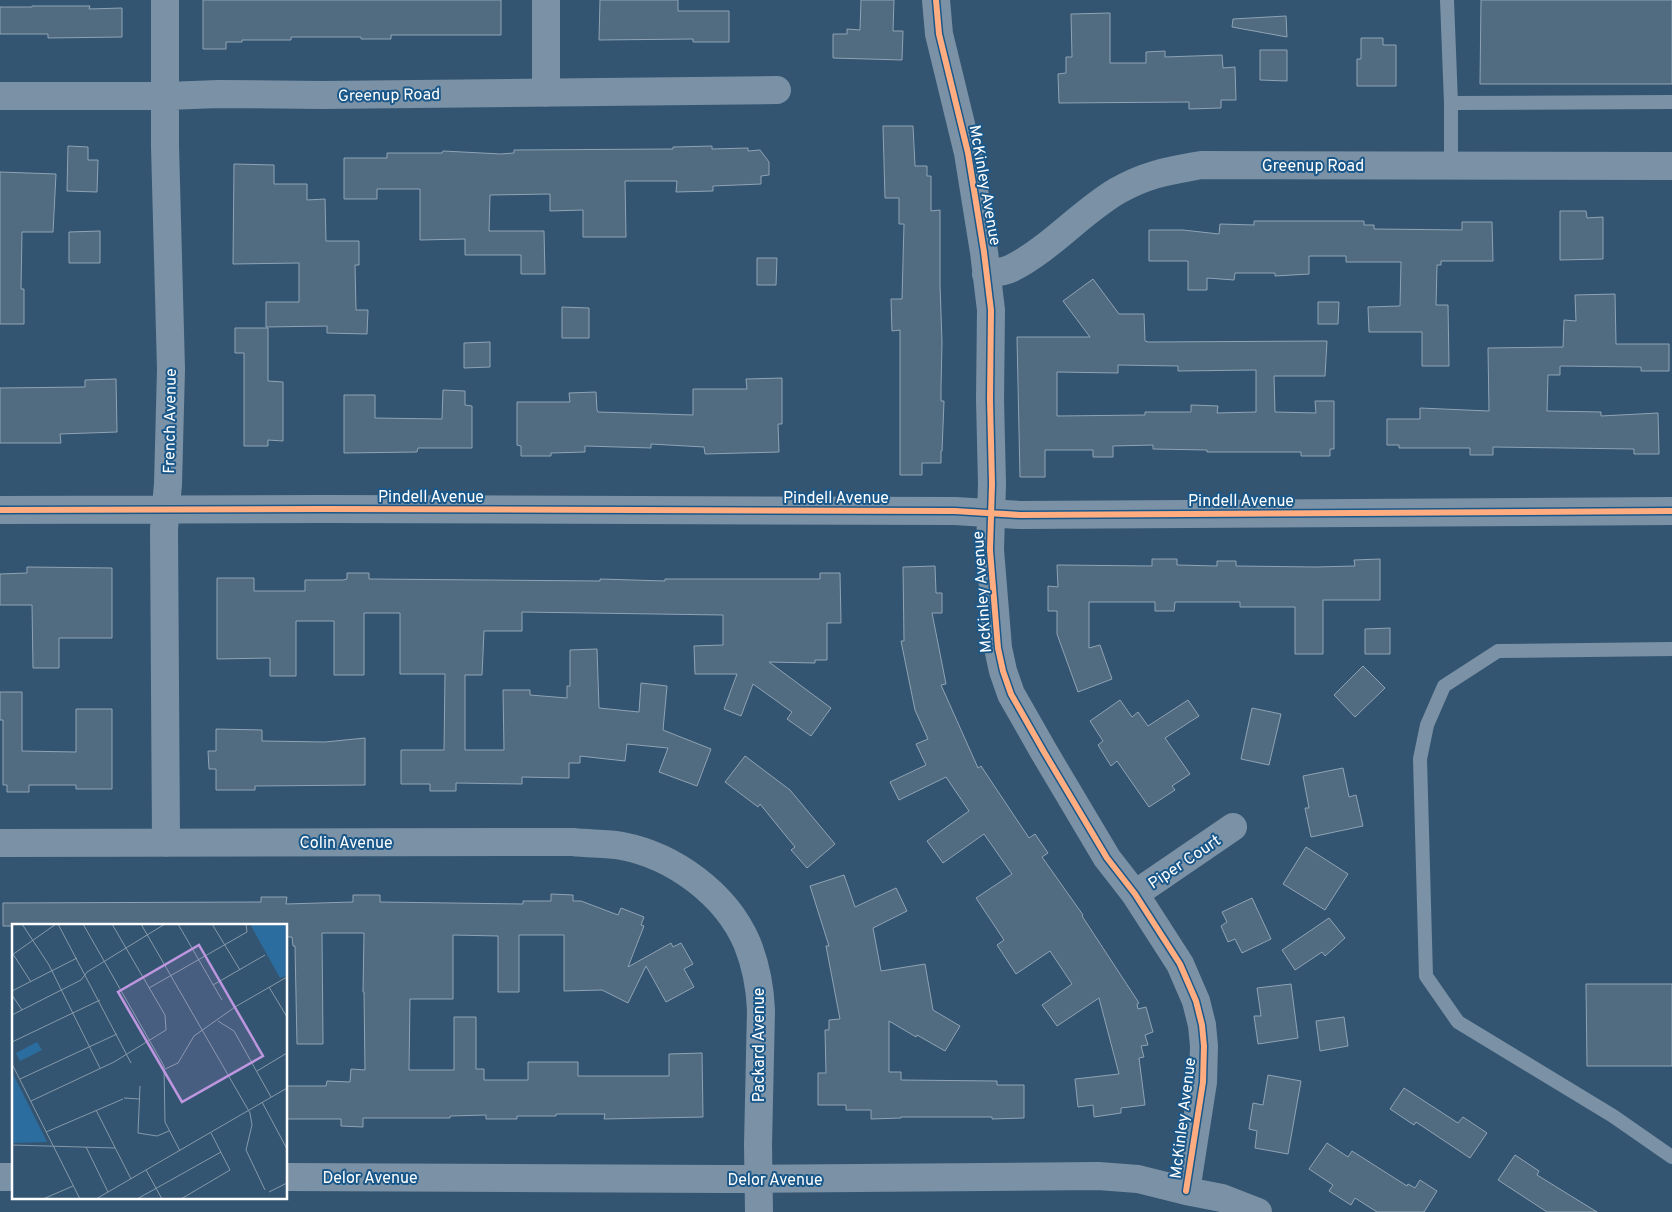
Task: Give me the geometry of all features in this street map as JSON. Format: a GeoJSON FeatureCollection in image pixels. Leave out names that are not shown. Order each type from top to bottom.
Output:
{"type":"FeatureCollection","features":[{"type":"Feature","properties":{"kind":"street","name":"French Avenue"},"geometry":{"type":"LineString","coordinates":[[165,0],[165,146],[171,369],[164,548],[166,843]]}},
{"type":"Feature","properties":{"kind":"street"},"geometry":{"type":"LineString","coordinates":[[546,0],[546,93]]}},
{"type":"Feature","properties":{"kind":"street","name":"McKinley Avenue"},"geometry":{"type":"LineString","coordinates":[[936,0],[938,34],[968,153],[991,310],[990,399],[992,484],[990,550],[998,648],[1003,672],[1011,694],[1106,858],[1135,894],[1180,964],[1196,1001],[1202,1025],[1204,1046],[1203,1082],[1186,1191]]}},
{"type":"Feature","properties":{"kind":"street","name":"Greenup Road"},"geometry":{"type":"LineString","coordinates":[[0,96],[777,90]]}},
{"type":"Feature","properties":{"kind":"street","name":"Greenup Road"},"geometry":{"type":"LineString","coordinates":[[986,274],[1010,269],[1038,252],[1116,192],[1136,181],[1156,173],[1201,165],[1672,166]]}},
{"type":"Feature","properties":{"kind":"street","name":"Pindell Avenue"},"geometry":{"type":"LineString","coordinates":[[0,510],[955,511],[990,514],[1672,511]]}},
{"type":"Feature","properties":{"kind":"street","name":"Piper Court"},"geometry":{"type":"LineString","coordinates":[[1135,894],[1233,828]]}},
{"type":"Feature","properties":{"kind":"street","name":"Colin Avenue"},"geometry":{"type":"LineString","coordinates":[[0,843],[573,842],[622,846],[645,852],[687,874]]}},
{"type":"Feature","properties":{"kind":"street","name":"Packard Avenue"},"geometry":{"type":"LineString","coordinates":[[687,874],[704,886],[723,906],[746,942],[755,964],[760,988],[761,1010],[759,1212]]}},
{"type":"Feature","properties":{"kind":"street","name":"Delor Avenue"},"geometry":{"type":"LineString","coordinates":[[288,1177],[758,1179],[1098,1176],[1138,1179],[1222,1198],[1258,1212]]}},
{"type":"Feature","properties":{"kind":"lane"},"geometry":{"type":"LineString","coordinates":[[1447,0],[1451,103],[1451,165]]}},
{"type":"Feature","properties":{"kind":"lane"},"geometry":{"type":"LineString","coordinates":[[1451,103],[1672,102]]}},
{"type":"Feature","properties":{"kind":"lane"},"geometry":{"type":"LineString","coordinates":[[1672,649],[1498,651],[1444,686],[1427,725],[1420,759],[1426,976],[1458,1022],[1613,1116],[1672,1157]]}},
{"type":"Feature","properties":{"kind":"building"},"geometry":{"type":"Polygon","coordinates":[[[203,0],[501,0],[501,35],[391,35],[391,39],[291,37],[291,40],[242,40],[242,42],[226,42],[226,49],[203,49],[203,0]]]}},
{"type":"Feature","properties":{"kind":"building"},"geometry":{"type":"Polygon","coordinates":[[[600,0],[678,0],[678,11],[729,11],[729,42],[693,42],[693,39],[599,40],[600,0]]]}},
{"type":"Feature","properties":{"kind":"building"},"geometry":{"type":"Polygon","coordinates":[[[861,0],[894,0],[893,31],[903,31],[902,60],[833,58],[833,34],[847,34],[847,29],[860,30],[861,0]]]}},
{"type":"Feature","properties":{"kind":"building"},"geometry":{"type":"Polygon","coordinates":[[[1481,0],[1672,0],[1672,84],[1480,84],[1481,0]]]}},
{"type":"Feature","properties":{"kind":"building"},"geometry":{"type":"Polygon","coordinates":[[[90,6],[89,9],[122,8],[122,37],[48,38],[48,34],[0,34],[0,7],[90,6]]]}},
{"type":"Feature","properties":{"kind":"building"},"geometry":{"type":"Polygon","coordinates":[[[1110,13],[1110,63],[1146,63],[1146,52],[1165,51],[1165,57],[1222,55],[1223,68],[1235,67],[1236,100],[1221,100],[1221,108],[1189,109],[1189,102],[1059,103],[1058,74],[1066,73],[1066,57],[1072,57],[1071,14],[1110,13]]]}},
{"type":"Feature","properties":{"kind":"building"},"geometry":{"type":"Polygon","coordinates":[[[1286,16],[1287,37],[1232,27],[1233,19],[1286,16]]]}},
{"type":"Feature","properties":{"kind":"building"},"geometry":{"type":"Polygon","coordinates":[[[1361,38],[1383,38],[1383,45],[1396,45],[1396,86],[1357,86],[1357,59],[1361,59],[1361,38]]]}},
{"type":"Feature","properties":{"kind":"building"},"geometry":{"type":"Polygon","coordinates":[[[1260,50],[1287,50],[1287,81],[1260,80],[1260,50]]]}},
{"type":"Feature","properties":{"kind":"building"},"geometry":{"type":"Polygon","coordinates":[[[883,126],[913,126],[915,166],[927,166],[927,176],[931,176],[931,211],[940,210],[941,401],[944,401],[942,451],[941,463],[922,463],[922,475],[900,475],[900,330],[892,331],[891,299],[902,299],[904,224],[899,224],[899,198],[885,198],[883,126]]]}},
{"type":"Feature","properties":{"kind":"building"},"geometry":{"type":"Polygon","coordinates":[[[68,146],[88,147],[88,160],[98,160],[97,192],[67,191],[68,146]]]}},
{"type":"Feature","properties":{"kind":"building"},"geometry":{"type":"Polygon","coordinates":[[[712,146],[712,149],[748,148],[748,151],[760,150],[769,162],[769,175],[761,176],[761,184],[713,186],[713,191],[676,192],[677,181],[625,181],[626,237],[583,237],[583,210],[550,211],[550,194],[490,195],[489,231],[544,231],[545,274],[521,274],[521,255],[465,255],[465,239],[420,240],[420,189],[377,189],[377,199],[344,199],[344,158],[387,158],[387,153],[442,153],[443,151],[501,154],[514,153],[514,150],[673,149],[673,147],[712,146]]]}},
{"type":"Feature","properties":{"kind":"building"},"geometry":{"type":"Polygon","coordinates":[[[234,164],[274,165],[274,184],[307,184],[307,200],[325,199],[326,241],[359,241],[359,265],[355,265],[356,310],[368,310],[367,334],[327,333],[327,326],[266,327],[266,302],[299,302],[299,263],[233,264],[234,164]]]}},
{"type":"Feature","properties":{"kind":"building"},"geometry":{"type":"Polygon","coordinates":[[[0,172],[56,174],[53,232],[22,232],[21,289],[24,289],[24,324],[0,324],[0,172]]]}},
{"type":"Feature","properties":{"kind":"building"},"geometry":{"type":"Polygon","coordinates":[[[1560,211],[1586,211],[1587,218],[1603,217],[1603,259],[1560,260],[1560,211]]]}},
{"type":"Feature","properties":{"kind":"building"},"geometry":{"type":"Polygon","coordinates":[[[1254,221],[1364,221],[1364,225],[1374,225],[1374,229],[1462,230],[1462,222],[1492,222],[1493,261],[1441,261],[1441,265],[1437,265],[1436,305],[1448,305],[1449,366],[1422,366],[1422,332],[1369,332],[1368,307],[1400,306],[1401,262],[1346,262],[1346,256],[1309,256],[1309,274],[1275,276],[1275,273],[1235,273],[1234,280],[1207,278],[1207,290],[1188,290],[1188,261],[1149,261],[1149,230],[1183,230],[1219,234],[1220,224],[1254,225],[1254,221]]]}},
{"type":"Feature","properties":{"kind":"building"},"geometry":{"type":"Polygon","coordinates":[[[100,231],[100,263],[69,263],[69,232],[100,231]]]}},
{"type":"Feature","properties":{"kind":"building"},"geometry":{"type":"Polygon","coordinates":[[[757,258],[777,258],[776,285],[757,285],[757,258]]]}},
{"type":"Feature","properties":{"kind":"building"},"geometry":{"type":"Polygon","coordinates":[[[1093,279],[1119,314],[1144,314],[1145,341],[1148,342],[1327,341],[1325,376],[1274,376],[1275,412],[1316,413],[1315,401],[1334,401],[1334,449],[1330,449],[1330,456],[1301,456],[1301,452],[1207,452],[1207,450],[1153,449],[1153,445],[1113,446],[1113,457],[1093,457],[1093,450],[1045,450],[1045,477],[1020,477],[1017,337],[1090,337],[1063,301],[1093,279]],[[1118,365],[1118,373],[1057,372],[1057,416],[1145,415],[1145,412],[1191,412],[1191,405],[1218,406],[1217,413],[1256,412],[1256,370],[1178,371],[1178,366],[1118,365]]]}},
{"type":"Feature","properties":{"kind":"building"},"geometry":{"type":"Polygon","coordinates":[[[1615,294],[1616,344],[1669,344],[1669,371],[1641,371],[1641,367],[1560,366],[1560,375],[1548,375],[1547,411],[1601,412],[1601,416],[1658,413],[1659,454],[1634,454],[1634,449],[1493,447],[1493,455],[1470,455],[1470,448],[1399,448],[1399,445],[1387,445],[1387,419],[1420,419],[1420,408],[1489,411],[1488,348],[1563,347],[1564,320],[1576,321],[1575,295],[1615,294]]]}},
{"type":"Feature","properties":{"kind":"building"},"geometry":{"type":"Polygon","coordinates":[[[1318,302],[1339,302],[1338,324],[1318,324],[1318,302]]]}},
{"type":"Feature","properties":{"kind":"building"},"geometry":{"type":"Polygon","coordinates":[[[562,307],[589,308],[589,338],[562,338],[562,307]]]}},
{"type":"Feature","properties":{"kind":"building"},"geometry":{"type":"Polygon","coordinates":[[[235,328],[268,328],[268,381],[283,382],[283,441],[268,440],[268,446],[244,446],[244,353],[235,353],[235,328]]]}},
{"type":"Feature","properties":{"kind":"building"},"geometry":{"type":"Polygon","coordinates":[[[490,342],[490,367],[464,368],[464,343],[490,342]]]}},
{"type":"Feature","properties":{"kind":"building"},"geometry":{"type":"Polygon","coordinates":[[[782,378],[782,424],[778,424],[779,452],[705,454],[704,447],[651,444],[651,448],[585,446],[585,452],[551,453],[551,456],[521,456],[521,446],[517,445],[517,402],[570,402],[569,393],[596,392],[598,412],[693,415],[693,389],[747,389],[746,379],[782,378]]]}},
{"type":"Feature","properties":{"kind":"building"},"geometry":{"type":"Polygon","coordinates":[[[116,379],[117,432],[60,434],[61,443],[0,443],[0,388],[85,387],[85,380],[116,379]]]}},
{"type":"Feature","properties":{"kind":"building"},"geometry":{"type":"Polygon","coordinates":[[[443,390],[465,391],[465,405],[472,406],[472,448],[418,448],[417,452],[344,453],[344,395],[375,395],[375,418],[442,419],[443,390]]]}},
{"type":"Feature","properties":{"kind":"building"},"geometry":{"type":"Polygon","coordinates":[[[1152,559],[1177,559],[1177,565],[1217,566],[1217,561],[1236,561],[1236,566],[1316,567],[1355,566],[1354,560],[1380,559],[1380,600],[1323,600],[1323,654],[1295,654],[1295,607],[1240,607],[1240,602],[1175,602],[1174,611],[1155,611],[1155,602],[1089,602],[1089,648],[1100,645],[1112,679],[1078,692],[1057,634],[1057,611],[1048,611],[1048,586],[1058,587],[1057,565],[1152,566],[1152,559]]]}},
{"type":"Feature","properties":{"kind":"building"},"geometry":{"type":"Polygon","coordinates":[[[935,566],[936,593],[942,593],[942,613],[932,613],[946,684],[941,685],[978,768],[981,766],[1029,838],[1035,834],[1048,853],[1042,857],[1083,915],[1139,1003],[1137,1004],[1138,1009],[1146,1007],[1153,1032],[1145,1035],[1148,1045],[1141,1046],[1144,1057],[1139,1058],[1145,1105],[1121,1108],[1121,1113],[1094,1117],[1093,1105],[1078,1107],[1075,1079],[1119,1074],[1099,998],[1057,1026],[1042,1005],[1072,984],[1050,951],[1016,974],[997,945],[1004,940],[976,898],[1012,874],[984,834],[943,863],[927,841],[969,811],[946,777],[899,800],[890,782],[926,765],[916,744],[928,739],[915,710],[901,641],[904,641],[903,567],[935,566]]]}},
{"type":"Feature","properties":{"kind":"building"},"geometry":{"type":"Polygon","coordinates":[[[27,567],[112,568],[112,638],[59,638],[59,668],[33,668],[32,605],[0,605],[0,574],[27,573],[27,567]]]}},
{"type":"Feature","properties":{"kind":"building"},"geometry":{"type":"Polygon","coordinates":[[[347,573],[369,573],[369,579],[600,581],[600,579],[665,581],[665,579],[820,579],[820,573],[840,573],[841,623],[827,623],[827,660],[815,660],[815,663],[769,662],[831,708],[811,736],[787,719],[792,712],[753,684],[741,716],[724,709],[737,674],[695,674],[694,646],[723,645],[723,615],[522,612],[522,631],[484,631],[482,675],[465,675],[465,750],[504,750],[503,690],[530,690],[530,695],[567,698],[567,686],[570,686],[570,650],[597,649],[599,708],[639,712],[641,683],[667,686],[663,730],[711,749],[697,786],[659,772],[668,748],[627,744],[625,761],[580,756],[580,763],[569,763],[569,778],[522,777],[522,784],[456,783],[456,791],[430,791],[430,784],[401,784],[401,750],[444,750],[445,674],[400,674],[400,613],[364,613],[364,675],[334,675],[334,621],[296,621],[296,676],[270,676],[270,658],[217,659],[217,578],[254,578],[254,591],[305,591],[305,580],[343,580],[347,579],[347,573]]]}},
{"type":"Feature","properties":{"kind":"building"},"geometry":{"type":"Polygon","coordinates":[[[1390,628],[1390,654],[1365,654],[1365,629],[1390,628]]]}},
{"type":"Feature","properties":{"kind":"building"},"geometry":{"type":"Polygon","coordinates":[[[1363,666],[1385,688],[1355,717],[1334,695],[1363,666]]]}},
{"type":"Feature","properties":{"kind":"building"},"geometry":{"type":"Polygon","coordinates":[[[0,692],[22,692],[22,751],[76,752],[76,709],[112,709],[112,789],[76,789],[76,785],[29,785],[29,792],[7,792],[7,785],[3,785],[3,720],[0,720],[0,692]]]}},
{"type":"Feature","properties":{"kind":"building"},"geometry":{"type":"Polygon","coordinates":[[[1120,700],[1132,717],[1138,712],[1148,726],[1188,700],[1199,716],[1165,738],[1190,774],[1172,786],[1175,790],[1149,807],[1117,761],[1111,766],[1098,745],[1103,741],[1090,721],[1120,700]]]}},
{"type":"Feature","properties":{"kind":"building"},"geometry":{"type":"Polygon","coordinates":[[[1252,708],[1281,714],[1269,765],[1241,759],[1252,708]]]}},
{"type":"Feature","properties":{"kind":"building"},"geometry":{"type":"Polygon","coordinates":[[[216,729],[262,730],[262,741],[325,742],[365,738],[365,785],[255,786],[255,790],[216,790],[216,769],[209,769],[208,751],[216,751],[216,729]]]}},
{"type":"Feature","properties":{"kind":"building"},"geometry":{"type":"Polygon","coordinates":[[[745,756],[790,790],[835,844],[807,868],[791,850],[795,847],[760,804],[758,807],[725,782],[745,756]]]}},
{"type":"Feature","properties":{"kind":"building"},"geometry":{"type":"Polygon","coordinates":[[[1343,768],[1349,797],[1356,795],[1363,826],[1311,837],[1305,808],[1309,808],[1303,776],[1343,768]]]}},
{"type":"Feature","properties":{"kind":"building"},"geometry":{"type":"Polygon","coordinates":[[[1306,847],[1348,874],[1325,910],[1283,884],[1306,847]]]}},
{"type":"Feature","properties":{"kind":"building"},"geometry":{"type":"Polygon","coordinates":[[[844,875],[855,907],[896,888],[907,911],[873,928],[881,971],[925,964],[933,1010],[960,1026],[945,1051],[889,1021],[889,1072],[901,1072],[901,1080],[997,1081],[997,1085],[1024,1085],[1024,1118],[901,1117],[871,1119],[871,1110],[846,1110],[846,1105],[818,1105],[818,1073],[826,1073],[825,1030],[829,1030],[829,1020],[840,1019],[826,946],[829,946],[810,886],[844,875]]]}},
{"type":"Feature","properties":{"kind":"building"},"geometry":{"type":"Polygon","coordinates":[[[551,894],[573,895],[573,901],[581,901],[618,915],[621,908],[644,917],[641,925],[644,926],[628,967],[671,943],[673,947],[681,943],[693,964],[684,969],[694,987],[666,1002],[646,966],[628,1003],[602,990],[564,991],[564,935],[519,935],[519,992],[498,992],[498,936],[453,935],[453,999],[410,999],[409,1070],[454,1070],[454,1017],[476,1017],[476,1069],[484,1069],[484,1080],[528,1080],[528,1062],[578,1062],[578,1076],[669,1076],[669,1054],[702,1053],[703,1117],[604,1119],[605,1114],[556,1114],[556,1116],[517,1116],[517,1119],[486,1119],[486,1115],[450,1116],[450,1118],[363,1118],[363,1127],[341,1126],[341,1119],[288,1119],[288,1086],[326,1086],[327,1081],[350,1082],[351,1069],[365,1070],[364,933],[322,933],[323,1044],[297,1044],[295,946],[293,946],[292,937],[288,937],[288,924],[12,924],[12,926],[3,926],[3,903],[261,902],[261,897],[287,897],[286,904],[353,902],[353,895],[380,895],[380,902],[523,904],[523,901],[551,901],[551,894]]]}},
{"type":"Feature","properties":{"kind":"building"},"geometry":{"type":"Polygon","coordinates":[[[1252,898],[1271,939],[1242,953],[1235,939],[1228,942],[1221,926],[1227,922],[1222,912],[1252,898]]]}},
{"type":"Feature","properties":{"kind":"building"},"geometry":{"type":"Polygon","coordinates":[[[1329,918],[1345,938],[1325,956],[1322,952],[1295,970],[1282,950],[1329,918]]]}},
{"type":"Feature","properties":{"kind":"building"},"geometry":{"type":"Polygon","coordinates":[[[1291,984],[1298,1038],[1258,1044],[1254,1016],[1261,1016],[1257,988],[1291,984]]]}},
{"type":"Feature","properties":{"kind":"building"},"geometry":{"type":"Polygon","coordinates":[[[1586,984],[1672,984],[1672,1066],[1587,1066],[1586,984]]]}},
{"type":"Feature","properties":{"kind":"building"},"geometry":{"type":"Polygon","coordinates":[[[1344,1017],[1348,1046],[1320,1051],[1316,1021],[1344,1017]]]}},
{"type":"Feature","properties":{"kind":"building"},"geometry":{"type":"Polygon","coordinates":[[[1268,1075],[1301,1081],[1288,1154],[1255,1148],[1257,1131],[1249,1129],[1253,1103],[1263,1105],[1268,1075]]]}},
{"type":"Feature","properties":{"kind":"building"},"geometry":{"type":"Polygon","coordinates":[[[1404,1088],[1458,1123],[1463,1117],[1487,1133],[1470,1158],[1416,1122],[1414,1125],[1390,1109],[1404,1088]]]}},
{"type":"Feature","properties":{"kind":"building"},"geometry":{"type":"Polygon","coordinates":[[[1327,1143],[1348,1157],[1352,1151],[1407,1186],[1408,1184],[1415,1188],[1420,1180],[1437,1191],[1424,1212],[1377,1212],[1355,1198],[1351,1205],[1329,1191],[1333,1185],[1309,1169],[1327,1143]]]}},
{"type":"Feature","properties":{"kind":"building"},"geometry":{"type":"Polygon","coordinates":[[[1515,1155],[1539,1171],[1537,1175],[1597,1212],[1547,1212],[1498,1180],[1515,1155]]]}},
{"type":"Feature","properties":{"kind":"cycle path"},"geometry":{"type":"LineString","coordinates":[[936,0],[939,34],[968,153],[991,310],[990,399],[992,484],[990,550],[998,648],[1011,694],[1107,858],[1135,894],[1180,964],[1196,1001],[1202,1025],[1204,1046],[1203,1082],[1186,1191]]}},
{"type":"Feature","properties":{"kind":"cycle path"},"geometry":{"type":"LineString","coordinates":[[0,510],[955,511],[1020,515],[1672,511]]}}]}
